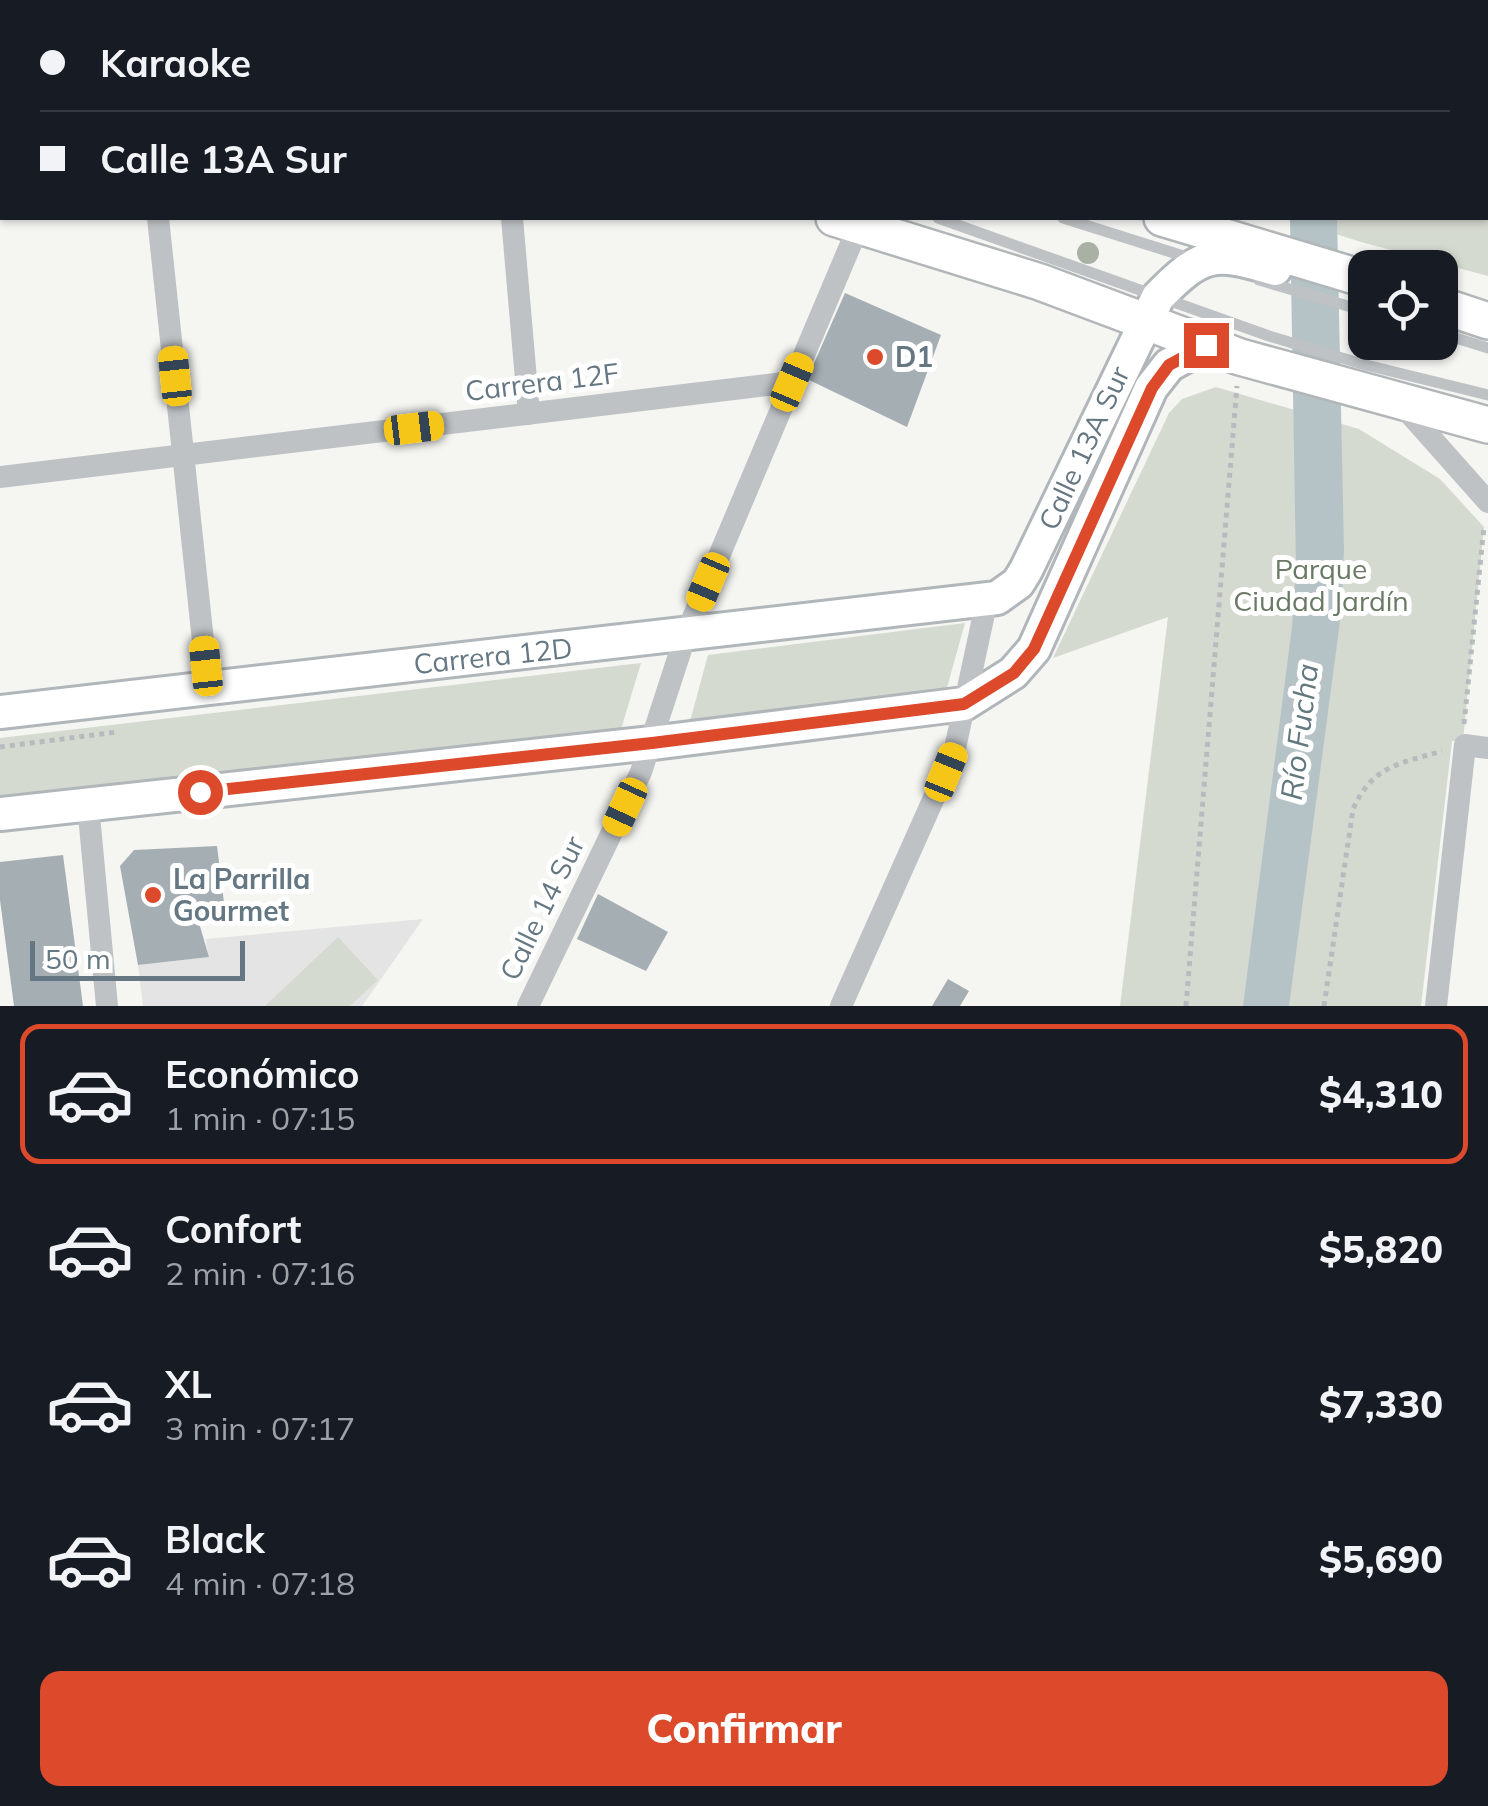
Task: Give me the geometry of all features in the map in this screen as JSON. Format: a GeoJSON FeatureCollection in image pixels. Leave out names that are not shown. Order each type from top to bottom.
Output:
{"type":"FeatureCollection","features":[{"type":"Feature","properties":{"kind":"main road"},"geometry":{"type":"LineString","coordinates":[[1166,220],[1259,270],[1348,291]]}},
{"type":"Feature","properties":{"kind":"main road"},"geometry":{"type":"LineString","coordinates":[[847,221],[1040,282],[1150,310],[1206,345],[1260,353],[1362,379],[1400,403],[1488,426]]}},
{"type":"Feature","properties":{"kind":"main road"},"geometry":{"type":"LineString","coordinates":[[1458,312],[1488,324]]}},
{"type":"Feature","properties":{"kind":"street"},"geometry":{"type":"LineString","coordinates":[[158,220],[208,688]]}},
{"type":"Feature","properties":{"kind":"street"},"geometry":{"type":"LineString","coordinates":[[512,220],[529,414]]}},
{"type":"Feature","properties":{"kind":"street","name":"Calle 14 Sur"},"geometry":{"type":"LineString","coordinates":[[528,1006],[652,743],[686,634],[792,382],[847,221]]}},
{"type":"Feature","properties":{"kind":"street"},"geometry":{"type":"LineString","coordinates":[[1200,262],[1221,256],[1259,270]]}},
{"type":"Feature","properties":{"kind":"street","name":"Calle 13A Sur"},"geometry":{"type":"LineString","coordinates":[[986,600],[1008,592],[1026,570],[1150,310],[1179,276],[1200,262]]}},
{"type":"Feature","properties":{"kind":"street"},"geometry":{"type":"LineString","coordinates":[[1458,318],[1488,324]]}},
{"type":"Feature","properties":{"kind":"street","name":"Calle 13A Sur"},"geometry":{"type":"LineString","coordinates":[[964,704],[1014,673],[1034,649],[1152,388],[1169,365],[1206,345]]}},
{"type":"Feature","properties":{"kind":"street","name":"Carrera 12F"},"geometry":{"type":"LineString","coordinates":[[0,477],[792,382]]}},
{"type":"Feature","properties":{"kind":"street"},"geometry":{"type":"LineString","coordinates":[[1400,403],[1488,505]]}},
{"type":"Feature","properties":{"kind":"street"},"geometry":{"type":"LineString","coordinates":[[844,1005],[954,752],[986,600]]}},
{"type":"Feature","properties":{"kind":"street","name":"Carrera 12D"},"geometry":{"type":"LineString","coordinates":[[0,712],[986,600]]}},
{"type":"Feature","properties":{"kind":"street"},"geometry":{"type":"LineString","coordinates":[[0,814],[652,743],[964,704]]}},
{"type":"Feature","properties":{"kind":"street"},"geometry":{"type":"LineString","coordinates":[[1436,1006],[1477,746]]}},
{"type":"Feature","properties":{"kind":"street"},"geometry":{"type":"LineString","coordinates":[[88,804],[107,1006]]}},
{"type":"Feature","properties":{"kind":"lane"},"geometry":{"type":"LineString","coordinates":[[943,220],[1260,353]]}},
{"type":"Feature","properties":{"kind":"lane"},"geometry":{"type":"LineString","coordinates":[[1069,220],[1200,262]]}},
{"type":"Feature","properties":{"kind":"lane"},"geometry":{"type":"LineString","coordinates":[[1458,339],[1488,348]]}},
{"type":"Feature","properties":{"kind":"lane"},"geometry":{"type":"LineString","coordinates":[[1362,379],[1488,395]]}},
{"type":"Feature","properties":{"kind":"path"},"geometry":{"type":"LineString","coordinates":[[1186,1006],[1260,353]]}},
{"type":"Feature","properties":{"kind":"path"},"geometry":{"type":"LineString","coordinates":[[1477,746],[1462,741],[1488,505]]}},
{"type":"Feature","properties":{"kind":"path"},"geometry":{"type":"LineString","coordinates":[[1324,1006],[1352,809],[1362,788],[1378,772],[1477,746]]}},
{"type":"Feature","properties":{"kind":"shaded area"},"geometry":{"type":"Polygon","coordinates":[[[423,919],[362,1006],[143,1006],[138,965],[208,957],[206,939],[423,919]]]}},
{"type":"Feature","properties":{"kind":"green space"},"geometry":{"type":"Polygon","coordinates":[[[1292,220],[1488,220],[1488,276],[1458,268],[1458,250],[1391,250],[1292,220]]]}},
{"type":"Feature","properties":{"kind":"green space","name":"Parque Ciudad Jardín"},"geometry":{"type":"Polygon","coordinates":[[[1216,387],[1359,429],[1440,479],[1484,527],[1463,741],[1452,741],[1421,1006],[1120,1006],[1168,617],[1053,658],[1169,413],[1182,399],[1216,387]]]}},
{"type":"Feature","properties":{"kind":"green space"},"geometry":{"type":"Polygon","coordinates":[[[965,623],[943,702],[687,732],[708,655],[965,623]]]}},
{"type":"Feature","properties":{"kind":"green space"},"geometry":{"type":"Polygon","coordinates":[[[641,663],[619,736],[0,796],[0,738],[641,663]]]}},
{"type":"Feature","properties":{"kind":"green space"},"geometry":{"type":"Polygon","coordinates":[[[338,937],[378,980],[350,1006],[265,1006],[338,937]]]}},
{"type":"Feature","properties":{"kind":"water","name":"Río Fucha"},"geometry":{"type":"Polygon","coordinates":[[[1290,220],[1337,220],[1344,550],[1341,614],[1289,1006],[1243,1006],[1292,627],[1296,568],[1290,220]]]}},
{"type":"Feature","properties":{"kind":"building","name":"D1"},"geometry":{"type":"Polygon","coordinates":[[[845,293],[941,335],[907,427],[807,379],[845,293]]]}},
{"type":"Feature","properties":{"kind":"building"},"geometry":{"type":"Polygon","coordinates":[[[217,846],[226,919],[199,923],[209,957],[138,965],[120,866],[134,850],[217,846]]]}},
{"type":"Feature","properties":{"kind":"building"},"geometry":{"type":"Polygon","coordinates":[[[63,855],[83,1006],[14,1006],[0,900],[0,862],[63,855]]]}},
{"type":"Feature","properties":{"kind":"building"},"geometry":{"type":"Polygon","coordinates":[[[598,894],[668,932],[646,971],[577,939],[598,894]]]}},
{"type":"Feature","properties":{"kind":"building"},"geometry":{"type":"Polygon","coordinates":[[[948,979],[969,991],[960,1006],[932,1006],[948,979]]]}},
{"type":"Feature","properties":{"kind":"place","name":"D1"},"geometry":{"type":"Point","coordinates":[875,357]}},
{"type":"Feature","properties":{"kind":"place","name":"La Parrilla Gourmet"},"geometry":{"type":"Point","coordinates":[153,895]}},
{"type":"Feature","properties":{"kind":"route"},"geometry":{"type":"LineString","coordinates":[[200,792],[652,743],[964,704],[1024,664],[1046,627],[1152,388],[1169,365],[1206,345]]}}]}
